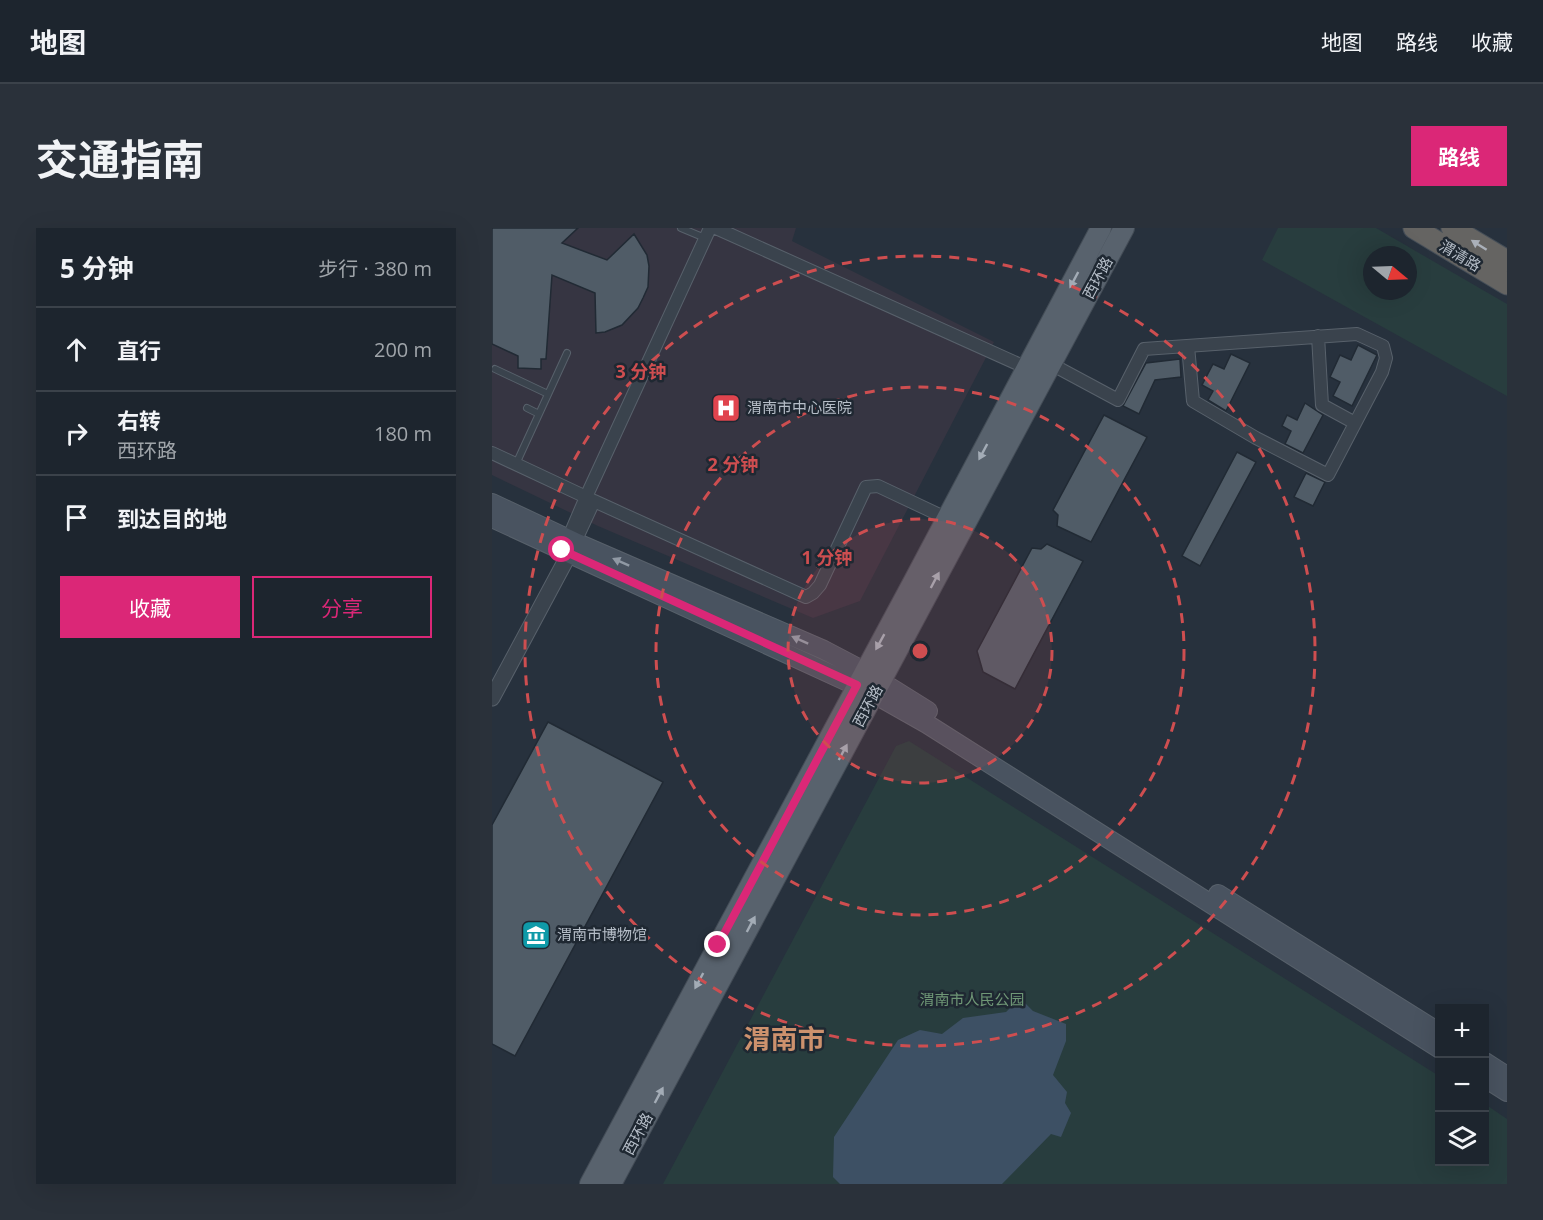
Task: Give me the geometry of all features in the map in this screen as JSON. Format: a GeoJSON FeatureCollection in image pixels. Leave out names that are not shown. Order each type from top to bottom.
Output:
{"type":"FeatureCollection","features":[{"type":"Feature","properties":{"kind":"highway","name":"渭清路"},"geometry":{"type":"LineString","coordinates":[[1414,228],[1507,284]]}},
{"type":"Feature","properties":{"kind":"highway","name":"渭清路"},"geometry":{"type":"LineString","coordinates":[[1452,228],[1507,261]]}},
{"type":"Feature","properties":{"kind":"main road","name":"西环路"},"geometry":{"type":"LineString","coordinates":[[611,1184],[869,683],[948,519],[1101,228]]}},
{"type":"Feature","properties":{"kind":"main road","name":"西环路"},"geometry":{"type":"LineString","coordinates":[[590,1184],[869,683],[1051,364],[1124,228]]}},
{"type":"Feature","properties":{"kind":"main road"},"geometry":{"type":"LineString","coordinates":[[492,503],[568,546]]}},
{"type":"Feature","properties":{"kind":"main road"},"geometry":{"type":"LineString","coordinates":[[492,518],[568,546],[824,650],[927,724],[1435,1046]]}},
{"type":"Feature","properties":{"kind":"main road"},"geometry":{"type":"LineString","coordinates":[[869,683],[1435,1030]]}},
{"type":"Feature","properties":{"kind":"main road"},"geometry":{"type":"LineString","coordinates":[[1489,1065],[1507,1076]]}},
{"type":"Feature","properties":{"kind":"main road"},"geometry":{"type":"LineString","coordinates":[[1489,1081],[1507,1092]]}},
{"type":"Feature","properties":{"kind":"street"},"geometry":{"type":"LineString","coordinates":[[716,228],[1028,368]]}},
{"type":"Feature","properties":{"kind":"street"},"geometry":{"type":"LineString","coordinates":[[492,698],[590,499],[707,233]]}},
{"type":"Feature","properties":{"kind":"street"},"geometry":{"type":"LineString","coordinates":[[1051,364],[1118,400],[1144,350],[1188,346],[1318,336],[1357,334],[1383,346],[1386,358],[1382,372],[1328,475],[1193,401],[1188,346]]}},
{"type":"Feature","properties":{"kind":"street"},"geometry":{"type":"LineString","coordinates":[[1318,336],[1322,405],[1355,423]]}},
{"type":"Feature","properties":{"kind":"street"},"geometry":{"type":"LineString","coordinates":[[492,453],[806,597],[820,585],[866,488],[878,486],[948,519]]}},
{"type":"Feature","properties":{"kind":"street"},"geometry":{"type":"LineString","coordinates":[[492,680],[568,546]]}},
{"type":"Feature","properties":{"kind":"lane"},"geometry":{"type":"LineString","coordinates":[[681,228],[707,233]]}},
{"type":"Feature","properties":{"kind":"lane"},"geometry":{"type":"LineString","coordinates":[[516,464],[567,353]]}},
{"type":"Feature","properties":{"kind":"lane"},"geometry":{"type":"LineString","coordinates":[[495,369],[548,394]]}},
{"type":"Feature","properties":{"kind":"lane"},"geometry":{"type":"LineString","coordinates":[[527,408],[539,414]]}},
{"type":"Feature","properties":{"kind":"shaded area","name":"渭南市中心医院"},"geometry":{"type":"Polygon","coordinates":[[[492,228],[796,228],[792,241],[994,342],[860,601],[813,618],[598,526],[492,475],[492,228]]]}},
{"type":"Feature","properties":{"kind":"shaded area"},"geometry":{"type":"Polygon","coordinates":[[[1024,1002],[1033,1011],[1066,1024],[1066,1041],[1053,1075],[1067,1092],[1065,1103],[1071,1113],[1061,1137],[1051,1134],[1002,1184],[840,1184],[833,1177],[834,1137],[898,1040],[920,1030],[942,1034],[963,1018],[1006,1012],[1012,1006],[1024,1002]]]}},
{"type":"Feature","properties":{"kind":"green space"},"geometry":{"type":"Polygon","coordinates":[[[1278,228],[1376,228],[1407,246],[1363,246],[1363,300],[1417,300],[1417,252],[1507,304],[1507,396],[1262,260],[1278,228]]]}},
{"type":"Feature","properties":{"kind":"green space","name":"渭南市人民公园"},"geometry":{"type":"Polygon","coordinates":[[[909,741],[1435,1073],[1435,1166],[1489,1166],[1489,1107],[1507,1119],[1507,1184],[663,1184],[896,746],[909,741]]]}},
{"type":"Feature","properties":{"kind":"building"},"geometry":{"type":"Polygon","coordinates":[[[492,228],[578,228],[562,243],[607,260],[634,234],[647,255],[648,287],[638,308],[622,325],[596,333],[595,293],[552,275],[546,359],[541,359],[541,369],[518,368],[518,356],[492,344],[492,228]]]}},
{"type":"Feature","properties":{"kind":"building"},"geometry":{"type":"Polygon","coordinates":[[[1358,345],[1377,355],[1352,406],[1333,396],[1340,382],[1330,377],[1340,355],[1351,360],[1358,345]]]}},
{"type":"Feature","properties":{"kind":"building"},"geometry":{"type":"Polygon","coordinates":[[[1231,354],[1250,363],[1226,411],[1208,400],[1213,391],[1202,385],[1213,364],[1224,369],[1231,354]]]}},
{"type":"Feature","properties":{"kind":"building"},"geometry":{"type":"Polygon","coordinates":[[[1180,359],[1181,377],[1155,380],[1139,414],[1123,406],[1146,363],[1180,359]]]}},
{"type":"Feature","properties":{"kind":"building"},"geometry":{"type":"Polygon","coordinates":[[[1305,403],[1323,415],[1303,453],[1285,444],[1291,431],[1282,426],[1287,415],[1297,420],[1305,403]]]}},
{"type":"Feature","properties":{"kind":"building"},"geometry":{"type":"Polygon","coordinates":[[[1104,415],[1147,437],[1091,542],[1057,526],[1058,515],[1053,510],[1104,415]]]}},
{"type":"Feature","properties":{"kind":"building"},"geometry":{"type":"Polygon","coordinates":[[[1237,452],[1256,462],[1200,566],[1182,556],[1237,452]]]}},
{"type":"Feature","properties":{"kind":"building"},"geometry":{"type":"Polygon","coordinates":[[[1306,473],[1325,482],[1313,506],[1294,497],[1306,473]]]}},
{"type":"Feature","properties":{"kind":"building"},"geometry":{"type":"Polygon","coordinates":[[[1047,544],[1083,561],[1015,689],[983,672],[977,651],[1032,548],[1041,549],[1047,544]]]}},
{"type":"Feature","properties":{"kind":"building","name":"渭南市博物馆"},"geometry":{"type":"Polygon","coordinates":[[[548,722],[663,782],[515,1056],[492,1044],[492,825],[548,722]]]}},
{"type":"Feature","properties":{"kind":"place","name":"渭南市中心医院"},"geometry":{"type":"Point","coordinates":[726,408]}},
{"type":"Feature","properties":{"kind":"place","name":"渭南市博物馆"},"geometry":{"type":"Point","coordinates":[536,935]}},
{"type":"Feature","properties":{"kind":"district","name":"渭南市"},"geometry":{"type":"Point","coordinates":[784,1040]}},
{"type":"Feature","properties":{"kind":"route"},"geometry":{"type":"LineString","coordinates":[[562,550],[857,685],[718,945]]}}]}
